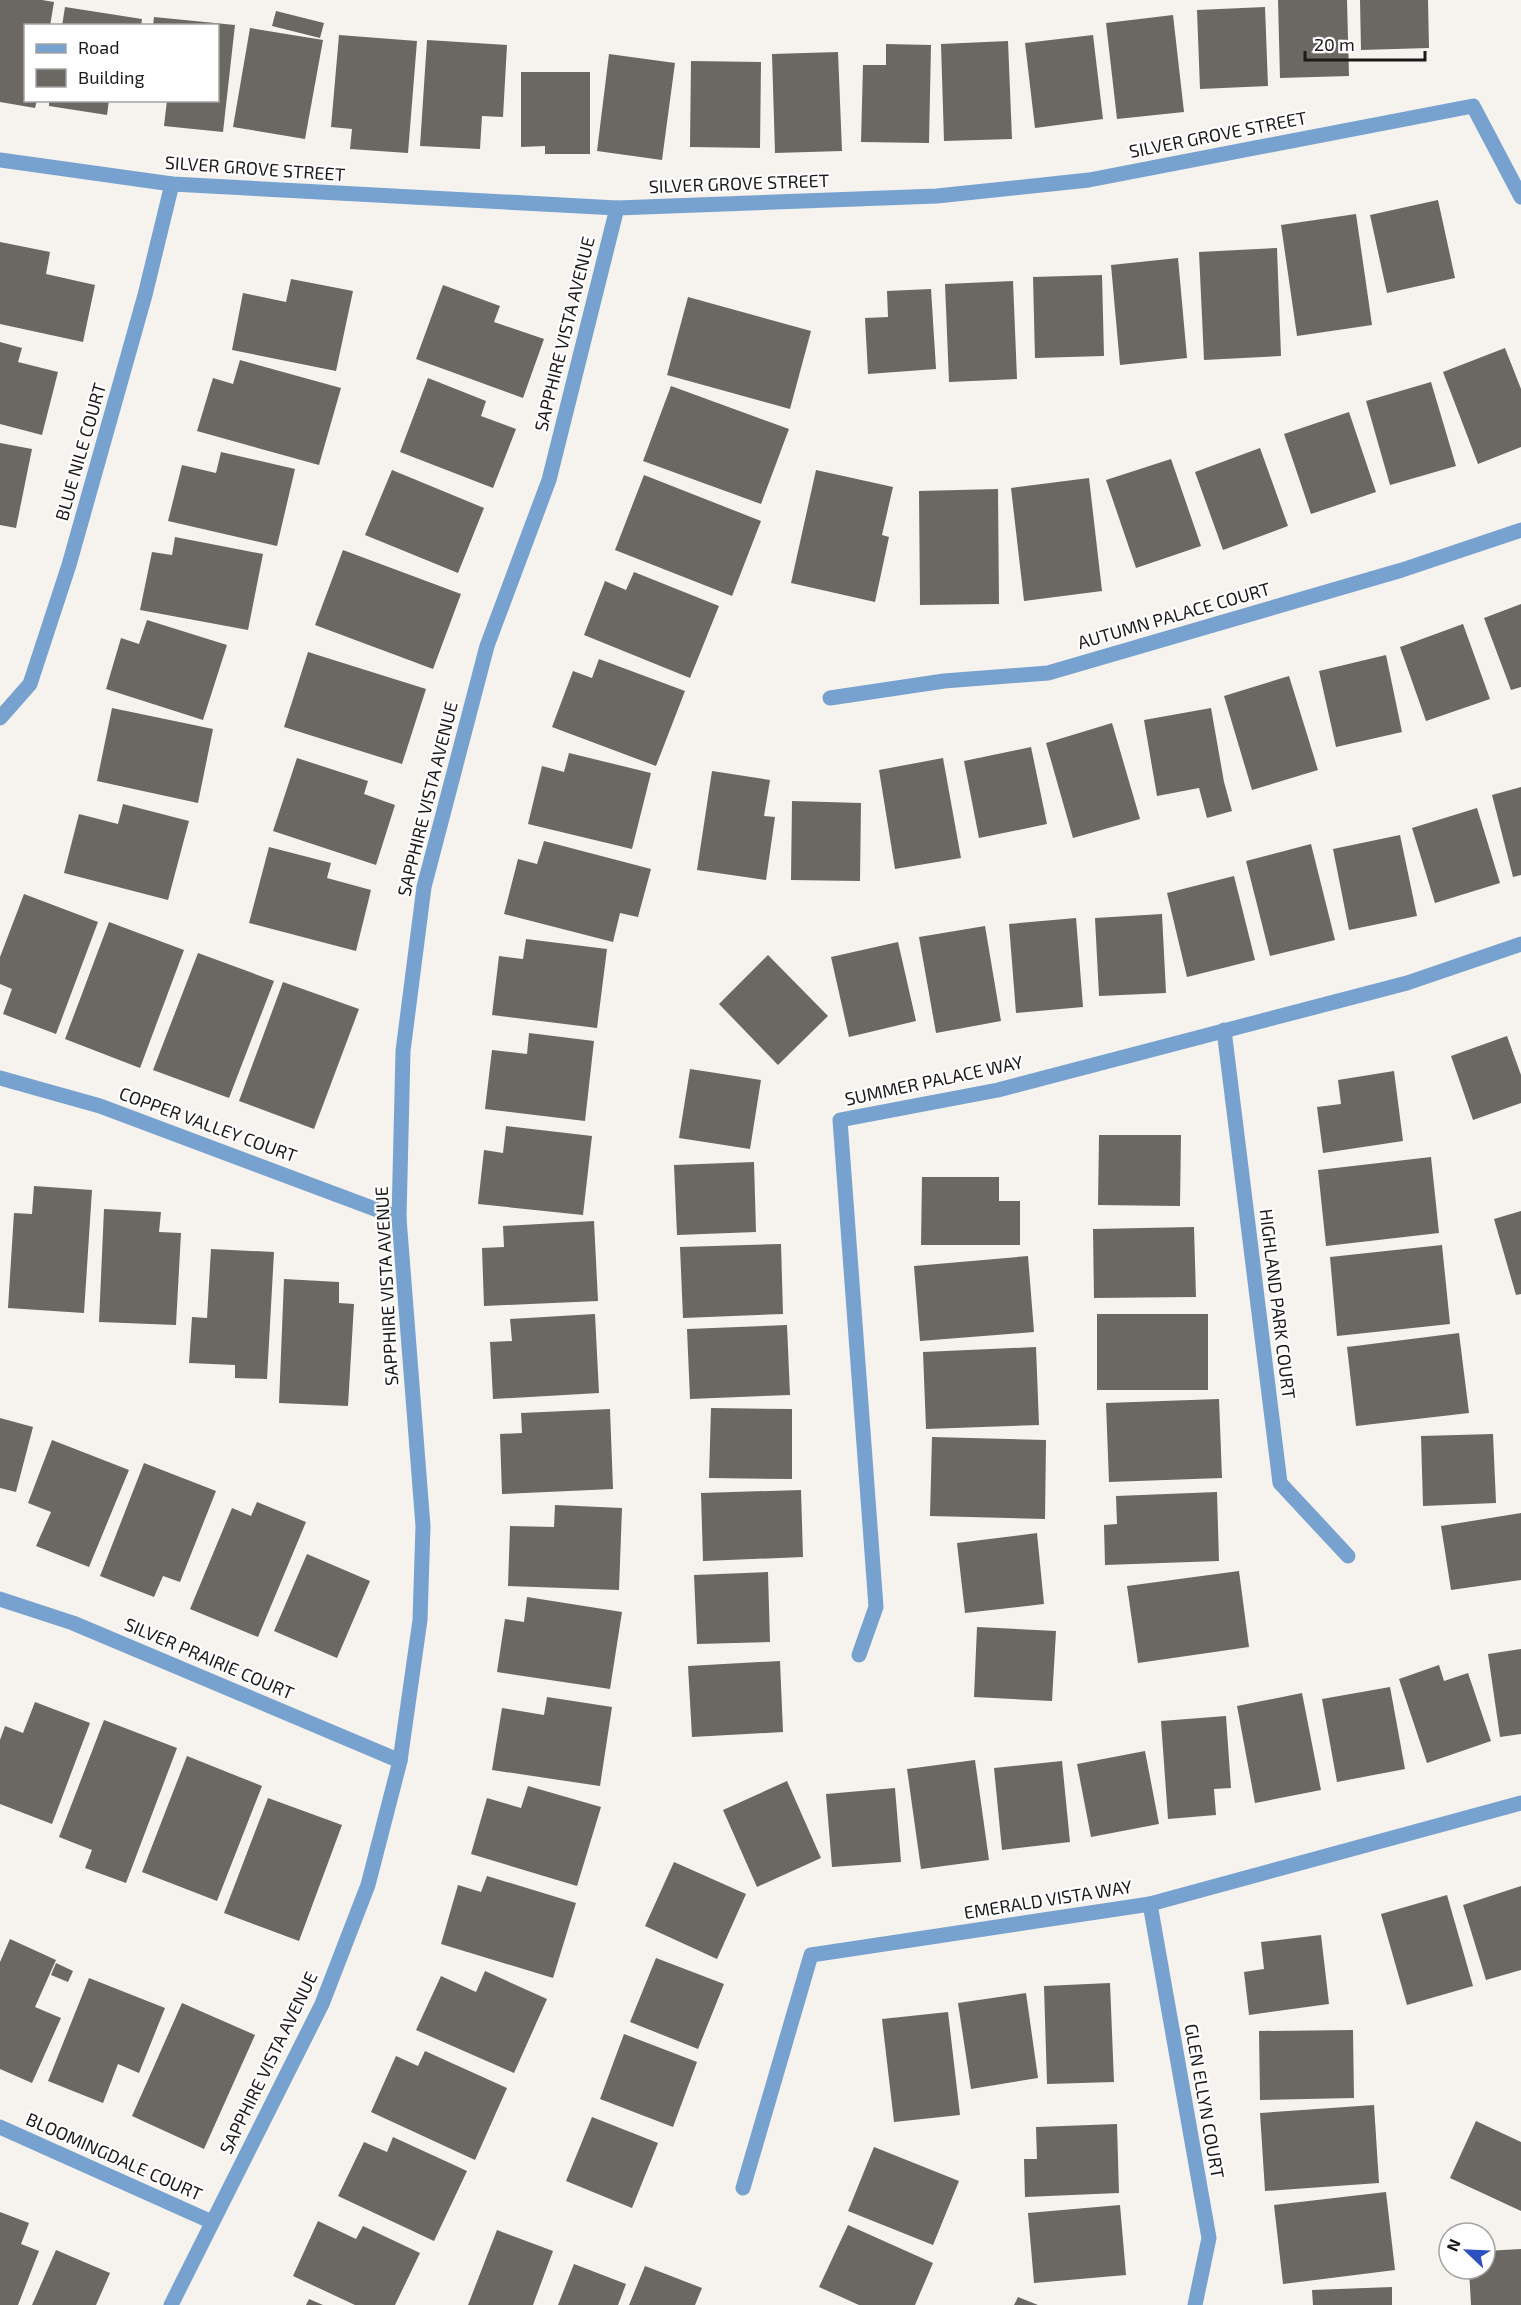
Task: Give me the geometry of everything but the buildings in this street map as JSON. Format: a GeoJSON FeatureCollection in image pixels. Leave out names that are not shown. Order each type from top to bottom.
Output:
{"type":"FeatureCollection","features":[{"type":"Feature","properties":{"kind":"street","name":"SILVER GROVE STREET"},"geometry":{"type":"LineString","coordinates":[[0,160],[172,184],[617,208],[937,196],[1089,180],[1473,106],[1521,196]]}},
{"type":"Feature","properties":{"kind":"street","name":"BLUE NILE COURT"},"geometry":{"type":"LineString","coordinates":[[0,718],[30,684],[69,564],[145,295],[172,184]]}},
{"type":"Feature","properties":{"kind":"street","name":"SAPPHIRE VISTA AVENUE"},"geometry":{"type":"LineString","coordinates":[[171,2305],[322,2004],[368,1885],[400,1761],[420,1620],[423,1526],[399,1218],[403,1052],[424,887],[487,646],[549,480],[617,208]]}},
{"type":"Feature","properties":{"kind":"street","name":"AUTUMN PALACE COURT"},"geometry":{"type":"LineString","coordinates":[[830,698],[945,681],[1048,673],[1390,573],[1521,530]]}},
{"type":"Feature","properties":{"kind":"street","name":"SUMMER PALACE WAY"},"geometry":{"type":"LineString","coordinates":[[859,1655],[876,1607],[840,1120],[998,1090],[1407,983],[1521,944]]}},
{"type":"Feature","properties":{"kind":"street","name":"HIGHLAND PARK COURT"},"geometry":{"type":"LineString","coordinates":[[1224,1030],[1280,1483],[1348,1556]]}},
{"type":"Feature","properties":{"kind":"street","name":"COPPER VALLEY COURT"},"geometry":{"type":"LineString","coordinates":[[0,1078],[100,1106],[399,1218]]}},
{"type":"Feature","properties":{"kind":"street","name":"SILVER PRAIRIE COURT"},"geometry":{"type":"LineString","coordinates":[[0,1599],[73,1623],[400,1761]]}},
{"type":"Feature","properties":{"kind":"street","name":"EMERALD VISTA WAY"},"geometry":{"type":"LineString","coordinates":[[743,2188],[811,1955],[1150,1904],[1521,1803]]}},
{"type":"Feature","properties":{"kind":"street","name":"GLEN ELLYN COURT"},"geometry":{"type":"LineString","coordinates":[[1150,1904],[1209,2238],[1195,2305]]}},
{"type":"Feature","properties":{"kind":"street","name":"BLOOMINGDALE COURT"},"geometry":{"type":"LineString","coordinates":[[0,2127],[212,2222]]}}]}
